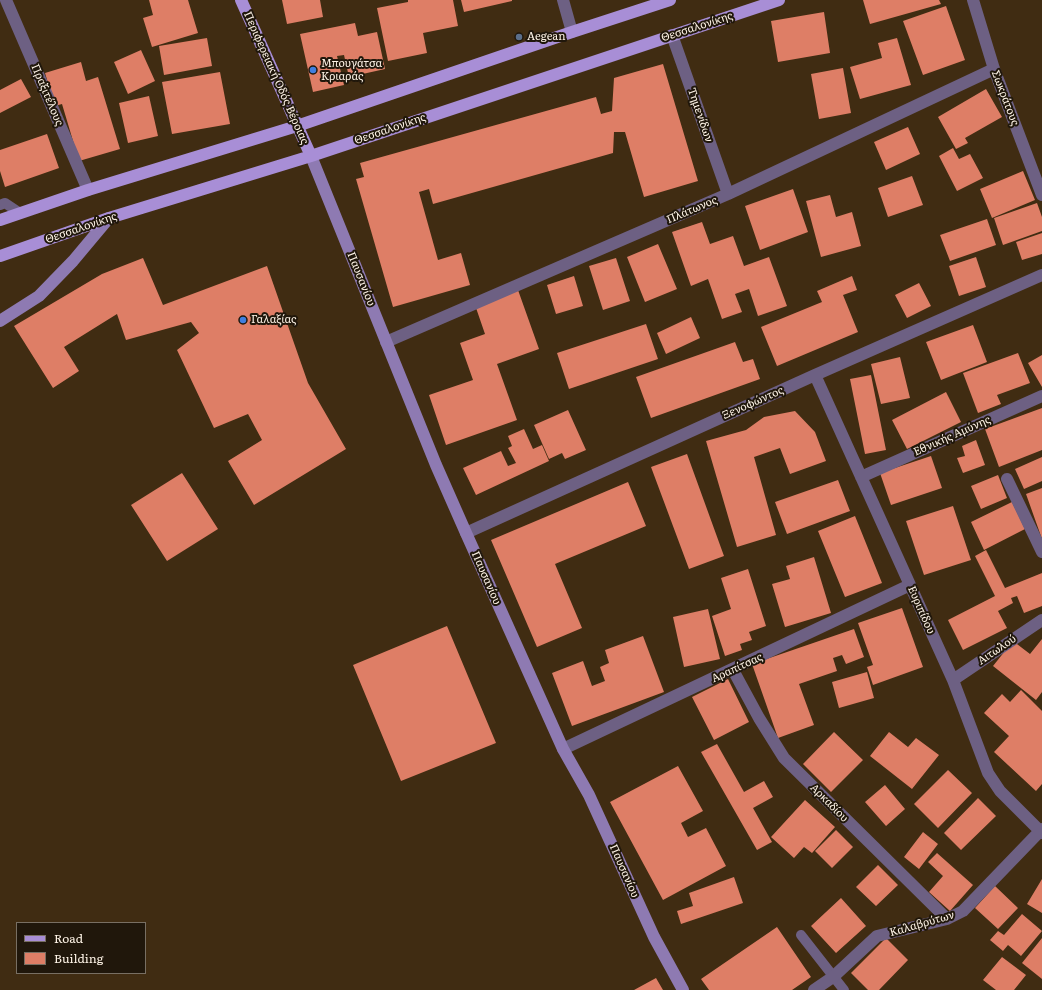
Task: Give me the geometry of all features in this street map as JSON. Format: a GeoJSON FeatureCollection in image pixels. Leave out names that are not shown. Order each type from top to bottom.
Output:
{"type":"FeatureCollection","features":[{"type":"Feature","properties":{"kind":"main road","name":"Περιφερειακή Οδός Βέροιας"},"geometry":{"type":"LineString","coordinates":[[241,0],[311,156]]}},
{"type":"Feature","properties":{"kind":"main road"},"geometry":{"type":"LineString","coordinates":[[0,220],[88,190],[297,126],[668,0]]}},
{"type":"Feature","properties":{"kind":"main road","name":"Θεσσαλονίκης"},"geometry":{"type":"LineString","coordinates":[[0,256],[109,218],[311,156],[779,0]]}},
{"type":"Feature","properties":{"kind":"main road","name":"Παυσανίου"},"geometry":{"type":"LineString","coordinates":[[311,156],[436,465],[466,533],[563,749],[589,795],[654,937],[683,990]]}},
{"type":"Feature","properties":{"kind":"main road"},"geometry":{"type":"LineString","coordinates":[[0,321],[39,296],[73,261],[109,218]]}},
{"type":"Feature","properties":{"kind":"street","name":"Πραξιτέλους"},"geometry":{"type":"LineString","coordinates":[[6,0],[88,190]]}},
{"type":"Feature","properties":{"kind":"street"},"geometry":{"type":"LineString","coordinates":[[563,0],[572,32]]}},
{"type":"Feature","properties":{"kind":"street","name":"Σωκράτους"},"geometry":{"type":"LineString","coordinates":[[973,0],[994,68],[1042,195]]}},
{"type":"Feature","properties":{"kind":"street","name":"Τημενίδων"},"geometry":{"type":"LineString","coordinates":[[672,35],[728,194]]}},
{"type":"Feature","properties":{"kind":"street","name":"Πλάτωνος"},"geometry":{"type":"LineString","coordinates":[[386,342],[728,194],[994,68]]}},
{"type":"Feature","properties":{"kind":"street","name":"Ξενοφώντος"},"geometry":{"type":"LineString","coordinates":[[466,533],[815,375],[1042,275]]}},
{"type":"Feature","properties":{"kind":"street","name":"Ευριπίδου"},"geometry":{"type":"LineString","coordinates":[[815,375],[953,680],[988,773],[1000,791],[1041,831]]}},
{"type":"Feature","properties":{"kind":"street","name":"Εθνικής Αμύνης"},"geometry":{"type":"LineString","coordinates":[[862,477],[1042,396]]}},
{"type":"Feature","properties":{"kind":"street"},"geometry":{"type":"LineString","coordinates":[[1007,479],[1042,552]]}},
{"type":"Feature","properties":{"kind":"street","name":"Αραπίτσας"},"geometry":{"type":"LineString","coordinates":[[563,749],[733,670],[910,585]]}},
{"type":"Feature","properties":{"kind":"street","name":"Αιτωλού"},"geometry":{"type":"LineString","coordinates":[[953,680],[1042,620]]}},
{"type":"Feature","properties":{"kind":"street","name":"Αρκαδίου"},"geometry":{"type":"LineString","coordinates":[[733,670],[759,718],[784,758],[947,919]]}},
{"type":"Feature","properties":{"kind":"street","name":"Καλαβρύτων"},"geometry":{"type":"LineString","coordinates":[[814,990],[833,977],[877,936],[947,919],[963,911],[1041,831]]}},
{"type":"Feature","properties":{"kind":"lane"},"geometry":{"type":"LineString","coordinates":[[0,205],[5,204],[20,213]]}},
{"type":"Feature","properties":{"kind":"lane"},"geometry":{"type":"LineString","coordinates":[[801,935],[844,990]]}},
{"type":"Feature","properties":{"kind":"building"},"geometry":{"type":"Polygon","coordinates":[[[149,0],[188,0],[198,33],[152,47],[143,18],[153,15],[149,0]]]}},
{"type":"Feature","properties":{"kind":"building"},"geometry":{"type":"Polygon","coordinates":[[[282,0],[320,0],[323,17],[287,24],[282,0]]]}},
{"type":"Feature","properties":{"kind":"building"},"geometry":{"type":"Polygon","coordinates":[[[408,0],[453,0],[458,26],[423,33],[427,53],[388,61],[377,8],[408,2],[408,0]]]}},
{"type":"Feature","properties":{"kind":"building"},"geometry":{"type":"Polygon","coordinates":[[[461,0],[512,0],[512,1],[464,12],[461,0]]]}},
{"type":"Feature","properties":{"kind":"building"},"geometry":{"type":"Polygon","coordinates":[[[863,0],[939,0],[941,4],[870,24],[863,0]]]}},
{"type":"Feature","properties":{"kind":"building"},"geometry":{"type":"Polygon","coordinates":[[[946,6],[965,60],[923,75],[903,21],[946,6]]]}},
{"type":"Feature","properties":{"kind":"building"},"geometry":{"type":"Polygon","coordinates":[[[824,12],[830,53],[778,62],[771,21],[824,12]]]}},
{"type":"Feature","properties":{"kind":"building"},"geometry":{"type":"Polygon","coordinates":[[[355,23],[358,36],[377,32],[385,69],[349,77],[344,55],[337,56],[344,85],[313,92],[300,34],[355,23]]]}},
{"type":"Feature","properties":{"kind":"building"},"geometry":{"type":"Polygon","coordinates":[[[207,38],[212,66],[164,75],[159,46],[207,38]]]}},
{"type":"Feature","properties":{"kind":"building"},"geometry":{"type":"Polygon","coordinates":[[[897,38],[911,85],[860,99],[850,67],[882,58],[878,43],[897,38]]]}},
{"type":"Feature","properties":{"kind":"building"},"geometry":{"type":"Polygon","coordinates":[[[141,50],[155,81],[128,94],[114,62],[141,50]]]}},
{"type":"Feature","properties":{"kind":"building"},"geometry":{"type":"Polygon","coordinates":[[[81,62],[86,81],[98,77],[120,149],[79,161],[62,104],[55,106],[45,73],[81,62]]]}},
{"type":"Feature","properties":{"kind":"building"},"geometry":{"type":"Polygon","coordinates":[[[663,64],[698,181],[644,197],[625,132],[614,132],[613,153],[433,204],[429,189],[419,192],[438,260],[461,253],[470,285],[393,307],[356,179],[364,177],[360,163],[596,97],[601,114],[612,111],[614,78],[663,64]]]}},
{"type":"Feature","properties":{"kind":"building"},"geometry":{"type":"Polygon","coordinates":[[[843,68],[851,113],[819,119],[811,74],[843,68]]]}},
{"type":"Feature","properties":{"kind":"building"},"geometry":{"type":"Polygon","coordinates":[[[220,72],[230,124],[172,134],[162,82],[220,72]]]}},
{"type":"Feature","properties":{"kind":"building"},"geometry":{"type":"Polygon","coordinates":[[[21,79],[31,97],[0,113],[0,90],[21,79]]]}},
{"type":"Feature","properties":{"kind":"building"},"geometry":{"type":"Polygon","coordinates":[[[986,89],[1002,117],[965,138],[968,143],[956,149],[938,117],[986,89]]]}},
{"type":"Feature","properties":{"kind":"building"},"geometry":{"type":"Polygon","coordinates":[[[149,96],[158,136],[128,143],[119,103],[149,96]]]}},
{"type":"Feature","properties":{"kind":"building"},"geometry":{"type":"Polygon","coordinates":[[[908,127],[920,154],[886,170],[874,142],[908,127]]]}},
{"type":"Feature","properties":{"kind":"building"},"geometry":{"type":"Polygon","coordinates":[[[47,134],[59,168],[5,187],[0,171],[0,150],[47,134]]]}},
{"type":"Feature","properties":{"kind":"building"},"geometry":{"type":"Polygon","coordinates":[[[953,148],[959,159],[970,154],[983,178],[957,191],[939,156],[953,148]]]}},
{"type":"Feature","properties":{"kind":"building"},"geometry":{"type":"Polygon","coordinates":[[[1023,171],[1035,200],[992,218],[980,189],[1023,171]]]}},
{"type":"Feature","properties":{"kind":"building"},"geometry":{"type":"Polygon","coordinates":[[[912,176],[923,205],[888,217],[878,188],[912,176]]]}},
{"type":"Feature","properties":{"kind":"building"},"geometry":{"type":"Polygon","coordinates":[[[793,189],[808,232],[760,250],[745,206],[793,189]]]}},
{"type":"Feature","properties":{"kind":"building"},"geometry":{"type":"Polygon","coordinates":[[[830,195],[836,217],[852,212],[861,246],[821,257],[806,201],[830,195]]]}},
{"type":"Feature","properties":{"kind":"building"},"geometry":{"type":"Polygon","coordinates":[[[1037,203],[1042,217],[1042,231],[1003,245],[994,218],[1037,203]]]}},
{"type":"Feature","properties":{"kind":"building"},"geometry":{"type":"Polygon","coordinates":[[[987,219],[996,245],[950,261],[940,235],[987,219]]]}},
{"type":"Feature","properties":{"kind":"building"},"geometry":{"type":"Polygon","coordinates":[[[702,222],[710,244],[733,236],[744,266],[769,257],[787,306],[758,316],[749,289],[735,294],[742,312],[722,319],[708,279],[691,286],[672,232],[702,222]]]}},
{"type":"Feature","properties":{"kind":"building"},"geometry":{"type":"Polygon","coordinates":[[[1042,233],[1042,254],[1022,260],[1016,242],[1042,233]]]}},
{"type":"Feature","properties":{"kind":"building"},"geometry":{"type":"Polygon","coordinates":[[[658,244],[677,289],[645,302],[627,257],[658,244]]]}},
{"type":"Feature","properties":{"kind":"building"},"geometry":{"type":"Polygon","coordinates":[[[976,257],[986,287],[959,296],[949,266],[976,257]]]}},
{"type":"Feature","properties":{"kind":"building"},"geometry":{"type":"Polygon","coordinates":[[[143,258],[163,305],[267,266],[308,383],[346,449],[254,505],[228,461],[262,440],[248,414],[214,428],[177,350],[199,333],[191,322],[126,340],[117,314],[64,347],[79,371],[53,388],[14,326],[102,274],[143,258]]]}},
{"type":"Feature","properties":{"kind":"building"},"geometry":{"type":"Polygon","coordinates":[[[616,258],[630,301],[603,310],[589,266],[616,258]]]}},
{"type":"Feature","properties":{"kind":"building"},"geometry":{"type":"Polygon","coordinates":[[[574,276],[583,306],[556,314],[547,285],[574,276]]]}},
{"type":"Feature","properties":{"kind":"building"},"geometry":{"type":"Polygon","coordinates":[[[852,276],[857,290],[843,295],[858,332],[777,366],[761,327],[822,302],[817,291],[852,276]]]}},
{"type":"Feature","properties":{"kind":"building"},"geometry":{"type":"Polygon","coordinates":[[[919,283],[931,306],[907,318],[895,295],[919,283]]]}},
{"type":"Feature","properties":{"kind":"building"},"geometry":{"type":"Polygon","coordinates":[[[518,290],[539,349],[497,364],[517,420],[446,445],[429,395],[473,380],[460,343],[485,334],[475,305],[518,290]]]}},
{"type":"Feature","properties":{"kind":"building"},"geometry":{"type":"Polygon","coordinates":[[[691,317],[700,338],[666,354],[657,333],[691,317]]]}},
{"type":"Feature","properties":{"kind":"building"},"geometry":{"type":"Polygon","coordinates":[[[646,324],[658,359],[569,389],[557,353],[646,324]]]}},
{"type":"Feature","properties":{"kind":"building"},"geometry":{"type":"Polygon","coordinates":[[[973,325],[987,362],[941,380],[926,342],[973,325]]]}},
{"type":"Feature","properties":{"kind":"building"},"geometry":{"type":"Polygon","coordinates":[[[735,342],[743,362],[753,359],[760,379],[651,418],[636,377],[735,342]]]}},
{"type":"Feature","properties":{"kind":"building"},"geometry":{"type":"Polygon","coordinates":[[[1018,353],[1030,383],[997,395],[1001,404],[978,413],[963,373],[1018,353]]]}},
{"type":"Feature","properties":{"kind":"building"},"geometry":{"type":"Polygon","coordinates":[[[1042,355],[1042,387],[1028,363],[1042,355]]]}},
{"type":"Feature","properties":{"kind":"building"},"geometry":{"type":"Polygon","coordinates":[[[900,357],[910,398],[881,404],[871,364],[900,357]]]}},
{"type":"Feature","properties":{"kind":"building"},"geometry":{"type":"Polygon","coordinates":[[[871,375],[886,450],[865,454],[850,379],[871,375]]]}},
{"type":"Feature","properties":{"kind":"building"},"geometry":{"type":"Polygon","coordinates":[[[946,392],[961,422],[907,449],[892,420],[946,392]]]}},
{"type":"Feature","properties":{"kind":"building"},"geometry":{"type":"Polygon","coordinates":[[[1042,408],[1042,450],[999,467],[985,429],[1042,408]]]}},
{"type":"Feature","properties":{"kind":"building"},"geometry":{"type":"Polygon","coordinates":[[[568,410],[586,450],[565,459],[562,453],[549,459],[534,425],[568,410]]]}},
{"type":"Feature","properties":{"kind":"building"},"geometry":{"type":"Polygon","coordinates":[[[795,411],[815,432],[826,461],[790,474],[780,448],[754,457],[776,535],[737,547],[706,441],[746,430],[764,417],[795,411]]]}},
{"type":"Feature","properties":{"kind":"building"},"geometry":{"type":"Polygon","coordinates":[[[524,429],[533,449],[542,445],[549,461],[476,495],[463,468],[501,451],[508,466],[516,463],[508,448],[512,446],[508,436],[524,429]]]}},
{"type":"Feature","properties":{"kind":"building"},"geometry":{"type":"Polygon","coordinates":[[[976,440],[985,465],[963,473],[957,458],[965,456],[962,446],[976,440]]]}},
{"type":"Feature","properties":{"kind":"building"},"geometry":{"type":"Polygon","coordinates":[[[687,454],[724,556],[689,569],[651,467],[687,454]]]}},
{"type":"Feature","properties":{"kind":"building"},"geometry":{"type":"Polygon","coordinates":[[[931,456],[942,488],[891,505],[880,473],[931,456]]]}},
{"type":"Feature","properties":{"kind":"building"},"geometry":{"type":"Polygon","coordinates":[[[1042,457],[1042,481],[1024,489],[1015,469],[1042,457]]]}},
{"type":"Feature","properties":{"kind":"building"},"geometry":{"type":"Polygon","coordinates":[[[182,473],[218,529],[167,561],[131,505],[182,473]]]}},
{"type":"Feature","properties":{"kind":"building"},"geometry":{"type":"Polygon","coordinates":[[[998,475],[1007,498],[981,509],[971,486],[998,475]]]}},
{"type":"Feature","properties":{"kind":"building"},"geometry":{"type":"Polygon","coordinates":[[[838,480],[850,511],[787,534],[775,502],[838,480]]]}},
{"type":"Feature","properties":{"kind":"building"},"geometry":{"type":"Polygon","coordinates":[[[628,482],[646,526],[555,564],[582,628],[537,647],[491,540],[628,482]]]}},
{"type":"Feature","properties":{"kind":"building"},"geometry":{"type":"Polygon","coordinates":[[[1042,488],[1042,539],[1026,494],[1042,488]]]}},
{"type":"Feature","properties":{"kind":"building"},"geometry":{"type":"Polygon","coordinates":[[[1012,502],[1025,529],[984,550],[971,522],[1012,502]]]}},
{"type":"Feature","properties":{"kind":"building"},"geometry":{"type":"Polygon","coordinates":[[[953,506],[971,560],[924,575],[906,521],[953,506]]]}},
{"type":"Feature","properties":{"kind":"building"},"geometry":{"type":"Polygon","coordinates":[[[855,516],[882,583],[845,597],[818,531],[855,516]]]}},
{"type":"Feature","properties":{"kind":"building"},"geometry":{"type":"Polygon","coordinates":[[[986,550],[1005,588],[1042,573],[1042,606],[1024,613],[1017,596],[1011,598],[1013,603],[998,611],[1007,628],[963,650],[948,620],[995,596],[975,556],[986,550]]]}},
{"type":"Feature","properties":{"kind":"building"},"geometry":{"type":"Polygon","coordinates":[[[814,557],[831,613],[785,627],[772,584],[790,579],[786,566],[814,557]]]}},
{"type":"Feature","properties":{"kind":"building"},"geometry":{"type":"Polygon","coordinates":[[[748,569],[766,626],[749,632],[752,640],[740,644],[742,650],[725,656],[712,616],[731,609],[721,578],[748,569]]]}},
{"type":"Feature","properties":{"kind":"building"},"geometry":{"type":"Polygon","coordinates":[[[902,608],[923,667],[873,685],[867,667],[873,665],[858,623],[902,608]]]}},
{"type":"Feature","properties":{"kind":"building"},"geometry":{"type":"Polygon","coordinates":[[[708,609],[720,659],[684,667],[673,617],[708,609]]]}},
{"type":"Feature","properties":{"kind":"building"},"geometry":{"type":"Polygon","coordinates":[[[447,626],[496,743],[401,781],[353,665],[447,626]]]}},
{"type":"Feature","properties":{"kind":"building"},"geometry":{"type":"Polygon","coordinates":[[[854,629],[864,657],[846,664],[842,655],[833,658],[837,671],[799,684],[814,725],[778,738],[752,664],[854,629]]]}},
{"type":"Feature","properties":{"kind":"building"},"geometry":{"type":"Polygon","coordinates":[[[643,636],[664,692],[572,726],[552,673],[583,661],[592,686],[605,681],[600,667],[609,663],[605,650],[643,636]]]}},
{"type":"Feature","properties":{"kind":"building"},"geometry":{"type":"Polygon","coordinates":[[[1042,639],[1042,692],[1036,700],[993,666],[1013,641],[1030,654],[1042,639]]]}},
{"type":"Feature","properties":{"kind":"building"},"geometry":{"type":"Polygon","coordinates":[[[867,672],[874,698],[839,708],[832,682],[867,672]]]}},
{"type":"Feature","properties":{"kind":"building"},"geometry":{"type":"Polygon","coordinates":[[[728,679],[749,722],[714,740],[692,697],[728,679]]]}},
{"type":"Feature","properties":{"kind":"building"},"geometry":{"type":"Polygon","coordinates":[[[1021,690],[1042,711],[1042,784],[1036,791],[994,752],[1009,736],[984,713],[1002,694],[1010,702],[1021,690]]]}},
{"type":"Feature","properties":{"kind":"building"},"geometry":{"type":"Polygon","coordinates":[[[834,732],[863,760],[831,792],[803,764],[834,732]]]}},
{"type":"Feature","properties":{"kind":"building"},"geometry":{"type":"Polygon","coordinates":[[[889,732],[908,747],[916,738],[939,755],[912,789],[870,756],[889,732]]]}},
{"type":"Feature","properties":{"kind":"building"},"geometry":{"type":"Polygon","coordinates":[[[717,744],[744,792],[764,781],[773,797],[753,808],[772,842],[757,850],[701,752],[717,744]]]}},
{"type":"Feature","properties":{"kind":"building"},"geometry":{"type":"Polygon","coordinates":[[[678,766],[703,811],[681,823],[688,837],[706,828],[726,866],[663,900],[610,802],[678,766]]]}},
{"type":"Feature","properties":{"kind":"building"},"geometry":{"type":"Polygon","coordinates":[[[948,770],[972,793],[938,828],[914,804],[948,770]]]}},
{"type":"Feature","properties":{"kind":"building"},"geometry":{"type":"Polygon","coordinates":[[[885,785],[905,809],[886,826],[865,802],[885,785]]]}},
{"type":"Feature","properties":{"kind":"building"},"geometry":{"type":"Polygon","coordinates":[[[978,798],[996,816],[961,850],[944,833],[978,798]]]}},
{"type":"Feature","properties":{"kind":"building"},"geometry":{"type":"Polygon","coordinates":[[[805,800],[835,827],[812,853],[804,847],[794,858],[771,837],[805,800]]]}},
{"type":"Feature","properties":{"kind":"building"},"geometry":{"type":"Polygon","coordinates":[[[836,830],[853,847],[832,868],[815,851],[836,830]]]}},
{"type":"Feature","properties":{"kind":"building"},"geometry":{"type":"Polygon","coordinates":[[[923,832],[938,844],[919,869],[904,857],[923,832]]]}},
{"type":"Feature","properties":{"kind":"building"},"geometry":{"type":"Polygon","coordinates":[[[937,853],[973,885],[950,911],[929,892],[943,876],[928,862],[937,853]]]}},
{"type":"Feature","properties":{"kind":"building"},"geometry":{"type":"Polygon","coordinates":[[[878,865],[898,885],[876,906],[856,887],[878,865]]]}},
{"type":"Feature","properties":{"kind":"building"},"geometry":{"type":"Polygon","coordinates":[[[734,877],[743,903],[681,924],[677,911],[693,906],[689,893],[734,877]]]}},
{"type":"Feature","properties":{"kind":"building"},"geometry":{"type":"Polygon","coordinates":[[[1042,879],[1042,913],[1027,904],[1042,879]]]}},
{"type":"Feature","properties":{"kind":"building"},"geometry":{"type":"Polygon","coordinates":[[[995,886],[1018,908],[998,929],[975,908],[995,886]]]}},
{"type":"Feature","properties":{"kind":"building"},"geometry":{"type":"Polygon","coordinates":[[[841,898],[866,926],[836,953],[811,926],[841,898]]]}},
{"type":"Feature","properties":{"kind":"building"},"geometry":{"type":"Polygon","coordinates":[[[1022,914],[1042,931],[1021,956],[1008,945],[1003,951],[990,940],[998,931],[1004,935],[1022,914]]]}},
{"type":"Feature","properties":{"kind":"building"},"geometry":{"type":"Polygon","coordinates":[[[777,927],[811,977],[792,990],[709,990],[701,979],[777,927]]]}},
{"type":"Feature","properties":{"kind":"building"},"geometry":{"type":"Polygon","coordinates":[[[886,938],[908,960],[879,990],[868,990],[851,973],[886,938]]]}},
{"type":"Feature","properties":{"kind":"building"},"geometry":{"type":"Polygon","coordinates":[[[1042,938],[1042,979],[1022,963],[1042,938]]]}},
{"type":"Feature","properties":{"kind":"building"},"geometry":{"type":"Polygon","coordinates":[[[1002,957],[1026,975],[1014,990],[996,990],[983,980],[1002,957]]]}},
{"type":"Feature","properties":{"kind":"building"},"geometry":{"type":"Polygon","coordinates":[[[656,978],[663,990],[634,990],[656,978]]]}},
{"type":"Feature","properties":{"kind":"place","name":"Aegean"},"geometry":{"type":"Point","coordinates":[519,37]}},
{"type":"Feature","properties":{"kind":"place","name":"Μπουγάτσα Κριαράς"},"geometry":{"type":"Point","coordinates":[313,70]}},
{"type":"Feature","properties":{"kind":"place","name":"Γαλαξίας"},"geometry":{"type":"Point","coordinates":[243,320]}}]}
